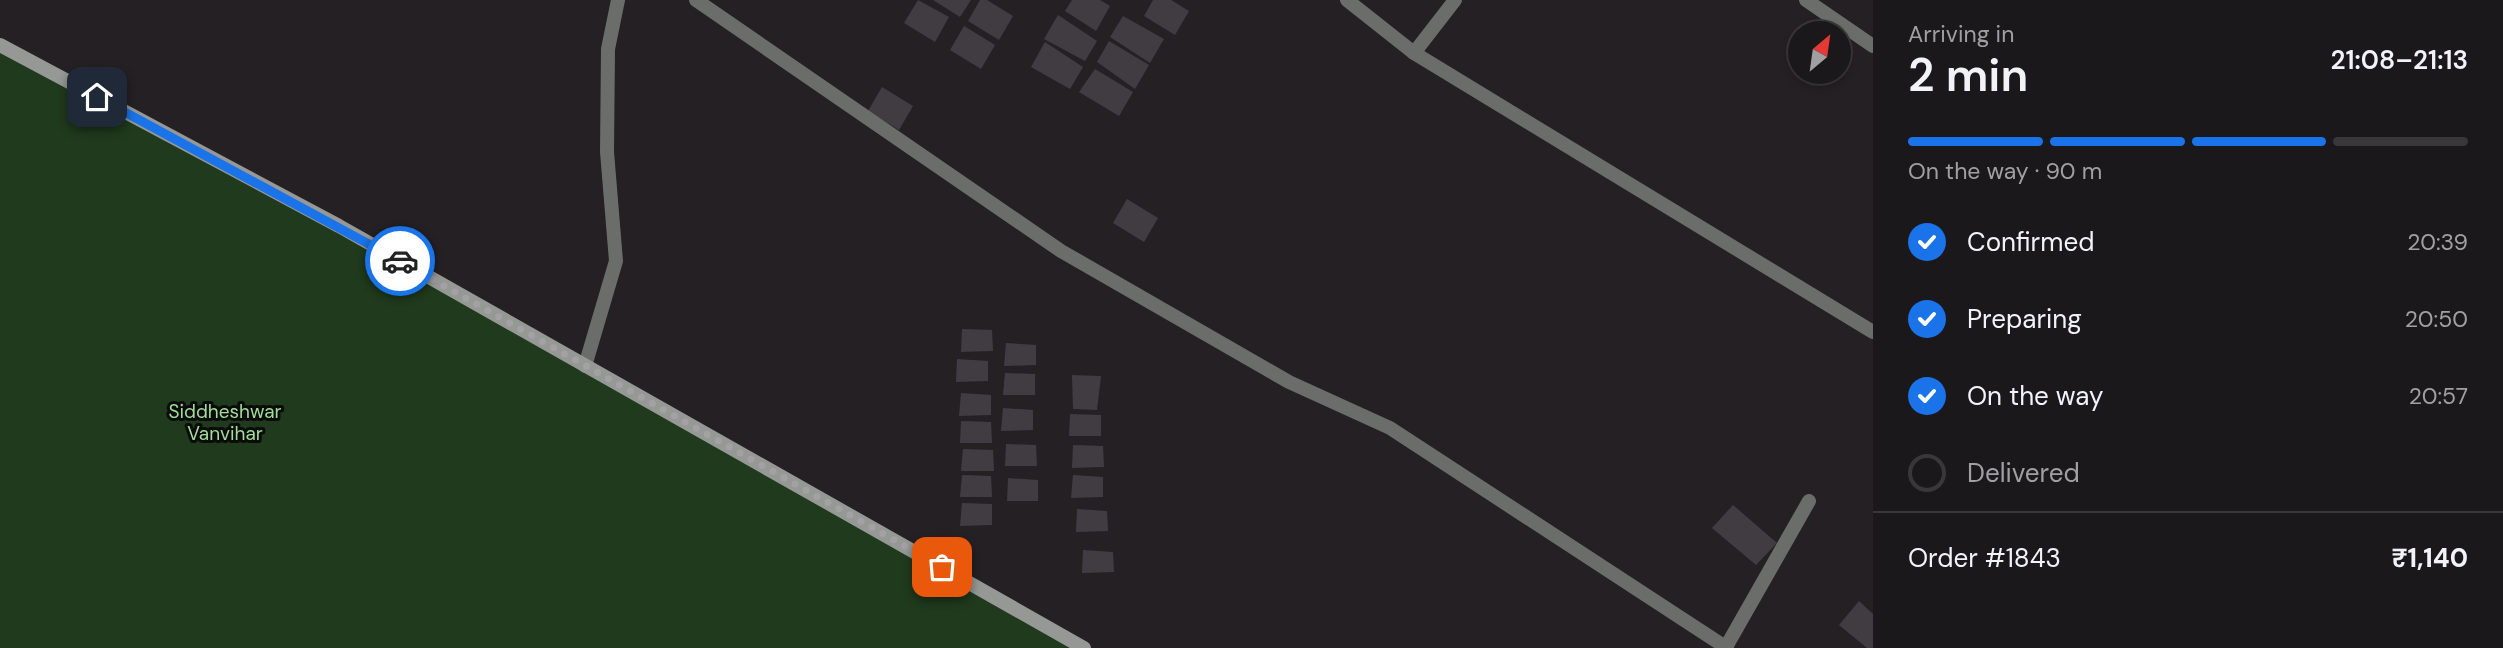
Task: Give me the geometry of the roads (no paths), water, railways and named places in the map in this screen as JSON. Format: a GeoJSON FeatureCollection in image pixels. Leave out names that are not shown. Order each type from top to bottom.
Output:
{"type":"FeatureCollection","features":[{"type":"Feature","properties":{"kind":"street"},"geometry":{"type":"LineString","coordinates":[[586,366],[616,261],[607,152],[608,50],[618,0]]}},
{"type":"Feature","properties":{"kind":"street"},"geometry":{"type":"LineString","coordinates":[[696,0],[1061,251],[1289,382],[1390,428],[1727,648],[1809,500]]}},
{"type":"Feature","properties":{"kind":"street"},"geometry":{"type":"LineString","coordinates":[[1347,0],[1413,53],[1554,135],[1873,332]]}},
{"type":"Feature","properties":{"kind":"street"},"geometry":{"type":"LineString","coordinates":[[1413,53],[1455,0]]}},
{"type":"Feature","properties":{"kind":"street"},"geometry":{"type":"LineString","coordinates":[[1806,0],[1873,46]]}},
{"type":"Feature","properties":{"kind":"street"},"geometry":{"type":"LineString","coordinates":[[0,45],[339,226],[1084,648]]}},
{"type":"Feature","properties":{"kind":"park label","name":"Siddheshwar Vanvihar"},"geometry":{"type":"Point","coordinates":[225,422]}}]}
